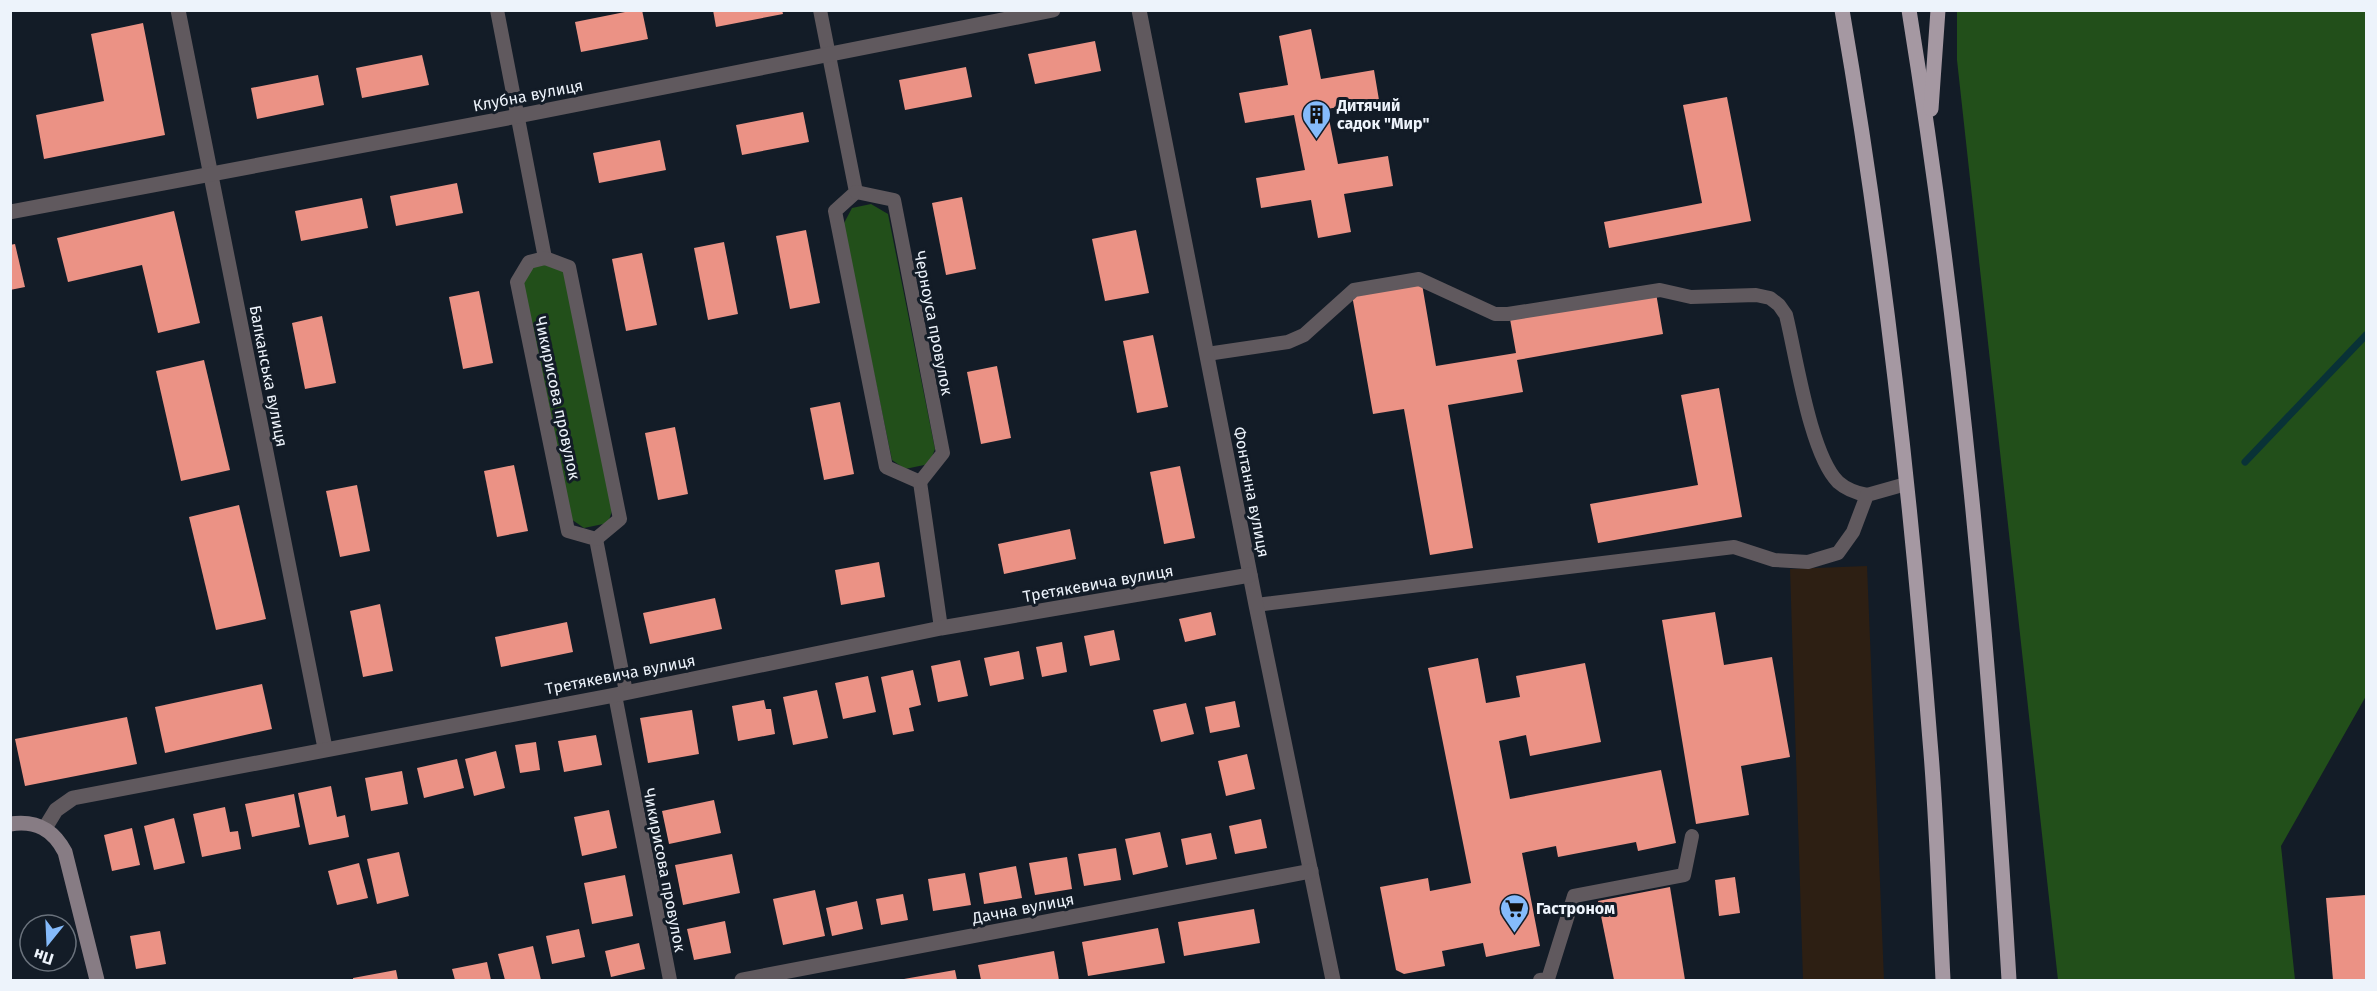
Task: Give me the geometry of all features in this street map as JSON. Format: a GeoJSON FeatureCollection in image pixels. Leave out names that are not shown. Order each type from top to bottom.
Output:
{"type":"FeatureCollection","features":[{"type":"Feature","properties":{"kind":"main road"},"geometry":{"type":"LineString","coordinates":[[1842,10],[1883,278],[1906,484],[1931,742],[1943,981]]}},
{"type":"Feature","properties":{"kind":"main road"},"geometry":{"type":"LineString","coordinates":[[1909,10],[1930,136],[1963,399],[1984,621],[2009,981]]}},
{"type":"Feature","properties":{"kind":"main road"},"geometry":{"type":"LineString","coordinates":[[1930,136],[1938,10]]}},
{"type":"Feature","properties":{"kind":"street","name":"Балканська вулиця"},"geometry":{"type":"LineString","coordinates":[[178,10],[325,748]]}},
{"type":"Feature","properties":{"kind":"street","name":"Клубна вулиця"},"geometry":{"type":"LineString","coordinates":[[10,212],[518,116],[1053,10]]}},
{"type":"Feature","properties":{"kind":"street","name":"Фонтанна вулиця"},"geometry":{"type":"LineString","coordinates":[[1139,10],[1250,575],[1333,981]]}},
{"type":"Feature","properties":{"kind":"street","name":"Третякевича вулиця"},"geometry":{"type":"LineString","coordinates":[[45,828],[56,810],[73,798],[620,693],[941,628],[1250,575]]}},
{"type":"Feature","properties":{"kind":"street"},"geometry":{"type":"LineString","coordinates":[[10,824],[24,822],[45,828],[58,839],[65,852],[97,981]]}},
{"type":"Feature","properties":{"kind":"street","name":"Дачна вулиця"},"geometry":{"type":"LineString","coordinates":[[742,981],[1311,871]]}},
{"type":"Feature","properties":{"kind":"lane"},"geometry":{"type":"LineString","coordinates":[[497,10],[545,258],[569,267],[620,519],[596,539]]}},
{"type":"Feature","properties":{"kind":"lane"},"geometry":{"type":"LineString","coordinates":[[820,10],[856,192],[835,211],[886,467],[920,482],[941,628]]}},
{"type":"Feature","properties":{"kind":"lane","name":"Черноуса провулок"},"geometry":{"type":"LineString","coordinates":[[856,192],[894,200],[943,453],[920,482]]}},
{"type":"Feature","properties":{"kind":"lane","name":"Чикирисова провулок"},"geometry":{"type":"LineString","coordinates":[[545,258],[529,262],[518,282],[568,531],[596,539],[670,981]]}},
{"type":"Feature","properties":{"kind":"lane"},"geometry":{"type":"LineString","coordinates":[[1207,354],[1288,342],[1304,335],[1354,290],[1419,279],[1495,314],[1508,314],[1660,290],[1691,297],[1756,295],[1770,298],[1786,315],[1814,437],[1826,465],[1839,482],[1853,492],[1867,495],[1906,484]]}},
{"type":"Feature","properties":{"kind":"lane"},"geometry":{"type":"LineString","coordinates":[[1256,605],[1734,547],[1774,560],[1808,562],[1838,553],[1853,532],[1867,495]]}},
{"type":"Feature","properties":{"kind":"lane"},"geometry":{"type":"LineString","coordinates":[[1540,981],[1548,979],[1574,896],[1684,875],[1692,836]]}},
{"type":"Feature","properties":{"kind":"shaded area"},"geometry":{"type":"Polygon","coordinates":[[[1867,566],[1884,980],[1803,980],[1790,569],[1867,566]]]}},
{"type":"Feature","properties":{"kind":"green space"},"geometry":{"type":"Polygon","coordinates":[[[1957,11],[2366,11],[2366,696],[2281,846],[2295,980],[2058,980],[1957,60],[1957,11]]]}},
{"type":"Feature","properties":{"kind":"green space"},"geometry":{"type":"Polygon","coordinates":[[[871,204],[888,214],[935,449],[929,464],[905,469],[892,460],[843,225],[852,208],[871,204]]]}},
{"type":"Feature","properties":{"kind":"green space"},"geometry":{"type":"Polygon","coordinates":[[[550,263],[567,273],[613,508],[608,523],[584,528],[571,519],[521,283],[530,267],[550,263]]]}},
{"type":"Feature","properties":{"kind":"building"},"geometry":{"type":"Polygon","coordinates":[[[642,10],[648,39],[581,52],[575,22],[642,10]]]}},
{"type":"Feature","properties":{"kind":"building"},"geometry":{"type":"Polygon","coordinates":[[[713,10],[782,10],[783,14],[716,27],[713,10]]]}},
{"type":"Feature","properties":{"kind":"building"},"geometry":{"type":"Polygon","coordinates":[[[143,23],[165,135],[44,159],[36,115],[104,101],[91,34],[143,23]]]}},
{"type":"Feature","properties":{"kind":"building","name":"Дитячий садок \"Мир\""},"geometry":{"type":"Polygon","coordinates":[[[1311,29],[1321,79],[1374,70],[1379,100],[1327,109],[1338,164],[1388,156],[1393,186],[1344,194],[1351,232],[1318,238],[1311,200],[1261,208],[1256,178],[1305,170],[1294,115],[1245,123],[1239,93],[1288,85],[1279,36],[1311,29]]]}},
{"type":"Feature","properties":{"kind":"building"},"geometry":{"type":"Polygon","coordinates":[[[1095,41],[1101,71],[1035,84],[1028,54],[1095,41]]]}},
{"type":"Feature","properties":{"kind":"building"},"geometry":{"type":"Polygon","coordinates":[[[422,55],[429,85],[362,98],[356,68],[422,55]]]}},
{"type":"Feature","properties":{"kind":"building"},"geometry":{"type":"Polygon","coordinates":[[[966,67],[972,97],[905,110],[899,80],[966,67]]]}},
{"type":"Feature","properties":{"kind":"building"},"geometry":{"type":"Polygon","coordinates":[[[318,75],[324,105],[257,119],[251,88],[318,75]]]}},
{"type":"Feature","properties":{"kind":"building"},"geometry":{"type":"Polygon","coordinates":[[[1727,97],[1751,221],[1609,248],[1604,222],[1702,203],[1683,105],[1727,97]]]}},
{"type":"Feature","properties":{"kind":"building"},"geometry":{"type":"Polygon","coordinates":[[[803,112],[809,142],[742,155],[736,125],[803,112]]]}},
{"type":"Feature","properties":{"kind":"building"},"geometry":{"type":"Polygon","coordinates":[[[660,140],[666,170],[599,183],[593,153],[660,140]]]}},
{"type":"Feature","properties":{"kind":"building"},"geometry":{"type":"Polygon","coordinates":[[[457,183],[463,213],[396,226],[390,196],[457,183]]]}},
{"type":"Feature","properties":{"kind":"building"},"geometry":{"type":"Polygon","coordinates":[[[962,197],[976,269],[946,275],[932,203],[962,197]]]}},
{"type":"Feature","properties":{"kind":"building"},"geometry":{"type":"Polygon","coordinates":[[[362,198],[368,228],[301,241],[295,211],[362,198]]]}},
{"type":"Feature","properties":{"kind":"building"},"geometry":{"type":"Polygon","coordinates":[[[174,211],[200,323],[158,333],[142,265],[68,282],[57,238],[174,211]]]}},
{"type":"Feature","properties":{"kind":"building"},"geometry":{"type":"Polygon","coordinates":[[[806,230],[820,303],[790,309],[776,236],[806,230]]]}},
{"type":"Feature","properties":{"kind":"building"},"geometry":{"type":"Polygon","coordinates":[[[1136,230],[1149,293],[1105,301],[1092,239],[1136,230]]]}},
{"type":"Feature","properties":{"kind":"building"},"geometry":{"type":"Polygon","coordinates":[[[724,242],[738,314],[708,320],[694,248],[724,242]]]}},
{"type":"Feature","properties":{"kind":"building"},"geometry":{"type":"Polygon","coordinates":[[[15,244],[25,287],[10,290],[10,245],[15,244]]]}},
{"type":"Feature","properties":{"kind":"building"},"geometry":{"type":"Polygon","coordinates":[[[642,253],[657,325],[626,331],[612,259],[642,253]]]}},
{"type":"Feature","properties":{"kind":"building"},"geometry":{"type":"Polygon","coordinates":[[[1422,284],[1436,366],[1516,353],[1510,319],[1656,293],[1663,334],[1517,360],[1523,392],[1448,405],[1473,548],[1430,555],[1404,409],[1373,414],[1352,295],[1422,284]]]}},
{"type":"Feature","properties":{"kind":"building"},"geometry":{"type":"Polygon","coordinates":[[[479,291],[493,363],[463,369],[449,297],[479,291]]]}},
{"type":"Feature","properties":{"kind":"building"},"geometry":{"type":"Polygon","coordinates":[[[322,316],[336,383],[305,389],[292,323],[322,316]]]}},
{"type":"Feature","properties":{"kind":"building"},"geometry":{"type":"Polygon","coordinates":[[[1153,335],[1168,407],[1137,413],[1123,341],[1153,335]]]}},
{"type":"Feature","properties":{"kind":"building"},"geometry":{"type":"Polygon","coordinates":[[[204,360],[230,470],[181,481],[156,371],[204,360]]]}},
{"type":"Feature","properties":{"kind":"building"},"geometry":{"type":"Polygon","coordinates":[[[997,366],[1011,438],[981,444],[967,372],[997,366]]]}},
{"type":"Feature","properties":{"kind":"building"},"geometry":{"type":"Polygon","coordinates":[[[1719,388],[1742,517],[1598,543],[1590,504],[1698,485],[1681,395],[1719,388]]]}},
{"type":"Feature","properties":{"kind":"building"},"geometry":{"type":"Polygon","coordinates":[[[840,402],[854,474],[824,480],[810,408],[840,402]]]}},
{"type":"Feature","properties":{"kind":"building"},"geometry":{"type":"Polygon","coordinates":[[[675,427],[688,494],[658,500],[645,433],[675,427]]]}},
{"type":"Feature","properties":{"kind":"building"},"geometry":{"type":"Polygon","coordinates":[[[514,465],[528,531],[497,537],[484,471],[514,465]]]}},
{"type":"Feature","properties":{"kind":"building"},"geometry":{"type":"Polygon","coordinates":[[[1180,466],[1195,538],[1164,544],[1150,472],[1180,466]]]}},
{"type":"Feature","properties":{"kind":"building"},"geometry":{"type":"Polygon","coordinates":[[[357,485],[370,551],[340,557],[326,491],[357,485]]]}},
{"type":"Feature","properties":{"kind":"building"},"geometry":{"type":"Polygon","coordinates":[[[239,505],[266,619],[216,630],[189,517],[239,505]]]}},
{"type":"Feature","properties":{"kind":"building"},"geometry":{"type":"Polygon","coordinates":[[[1070,529],[1076,559],[1004,574],[998,544],[1070,529]]]}},
{"type":"Feature","properties":{"kind":"building"},"geometry":{"type":"Polygon","coordinates":[[[879,562],[885,597],[841,605],[835,570],[879,562]]]}},
{"type":"Feature","properties":{"kind":"building"},"geometry":{"type":"Polygon","coordinates":[[[715,598],[722,629],[650,644],[643,613],[715,598]]]}},
{"type":"Feature","properties":{"kind":"building"},"geometry":{"type":"Polygon","coordinates":[[[380,604],[393,671],[363,677],[350,611],[380,604]]]}},
{"type":"Feature","properties":{"kind":"building"},"geometry":{"type":"Polygon","coordinates":[[[1211,612],[1216,635],[1185,642],[1179,619],[1211,612]]]}},
{"type":"Feature","properties":{"kind":"building"},"geometry":{"type":"Polygon","coordinates":[[[1715,612],[1724,665],[1772,657],[1790,757],[1741,766],[1749,815],[1696,824],[1662,620],[1715,612]]]}},
{"type":"Feature","properties":{"kind":"building"},"geometry":{"type":"Polygon","coordinates":[[[567,622],[573,652],[501,667],[495,637],[567,622]]]}},
{"type":"Feature","properties":{"kind":"building"},"geometry":{"type":"Polygon","coordinates":[[[1114,630],[1120,660],[1090,666],[1084,636],[1114,630]]]}},
{"type":"Feature","properties":{"kind":"building"},"geometry":{"type":"Polygon","coordinates":[[[1062,642],[1067,672],[1042,677],[1036,647],[1062,642]]]}},
{"type":"Feature","properties":{"kind":"building"},"geometry":{"type":"Polygon","coordinates":[[[1019,651],[1024,679],[990,686],[984,658],[1019,651]]]}},
{"type":"Feature","properties":{"kind":"building"},"geometry":{"type":"Polygon","coordinates":[[[1478,658],[1486,703],[1520,697],[1516,676],[1585,663],[1601,742],[1530,756],[1526,735],[1499,741],[1510,799],[1661,770],[1676,843],[1638,851],[1636,842],[1558,857],[1556,846],[1522,853],[1540,946],[1486,957],[1483,943],[1442,951],[1445,966],[1404,974],[1396,970],[1380,887],[1428,878],[1430,891],[1471,883],[1428,668],[1478,658]]]}},
{"type":"Feature","properties":{"kind":"building"},"geometry":{"type":"Polygon","coordinates":[[[960,660],[968,696],[938,702],[931,666],[960,660]]]}},
{"type":"Feature","properties":{"kind":"building"},"geometry":{"type":"Polygon","coordinates":[[[913,670],[921,705],[909,708],[914,731],[893,735],[881,677],[913,670]]]}},
{"type":"Feature","properties":{"kind":"building"},"geometry":{"type":"Polygon","coordinates":[[[868,676],[876,712],[843,719],[835,683],[868,676]]]}},
{"type":"Feature","properties":{"kind":"building"},"geometry":{"type":"Polygon","coordinates":[[[262,684],[272,729],[165,753],[155,707],[262,684]]]}},
{"type":"Feature","properties":{"kind":"building"},"geometry":{"type":"Polygon","coordinates":[[[817,690],[828,738],[793,745],[783,697],[817,690]]]}},
{"type":"Feature","properties":{"kind":"building"},"geometry":{"type":"Polygon","coordinates":[[[764,700],[766,709],[771,709],[775,734],[738,741],[732,706],[764,700]]]}},
{"type":"Feature","properties":{"kind":"building"},"geometry":{"type":"Polygon","coordinates":[[[1235,701],[1240,727],[1210,733],[1205,707],[1235,701]]]}},
{"type":"Feature","properties":{"kind":"building"},"geometry":{"type":"Polygon","coordinates":[[[1186,703],[1194,734],[1161,742],[1153,710],[1186,703]]]}},
{"type":"Feature","properties":{"kind":"building"},"geometry":{"type":"Polygon","coordinates":[[[692,710],[699,754],[648,763],[640,718],[692,710]]]}},
{"type":"Feature","properties":{"kind":"building"},"geometry":{"type":"Polygon","coordinates":[[[127,717],[137,764],[25,786],[15,739],[127,717]]]}},
{"type":"Feature","properties":{"kind":"building"},"geometry":{"type":"Polygon","coordinates":[[[596,735],[602,765],[564,772],[558,741],[596,735]]]}},
{"type":"Feature","properties":{"kind":"building"},"geometry":{"type":"Polygon","coordinates":[[[536,742],[540,770],[520,773],[515,745],[536,742]]]}},
{"type":"Feature","properties":{"kind":"building"},"geometry":{"type":"Polygon","coordinates":[[[496,751],[505,788],[474,796],[465,759],[496,751]]]}},
{"type":"Feature","properties":{"kind":"building"},"geometry":{"type":"Polygon","coordinates":[[[1247,754],[1255,789],[1226,796],[1218,761],[1247,754]]]}},
{"type":"Feature","properties":{"kind":"building"},"geometry":{"type":"Polygon","coordinates":[[[457,759],[464,788],[424,798],[417,768],[457,759]]]}},
{"type":"Feature","properties":{"kind":"building"},"geometry":{"type":"Polygon","coordinates":[[[402,771],[408,804],[371,811],[365,778],[402,771]]]}},
{"type":"Feature","properties":{"kind":"building"},"geometry":{"type":"Polygon","coordinates":[[[331,786],[337,817],[345,815],[349,837],[309,845],[298,793],[331,786]]]}},
{"type":"Feature","properties":{"kind":"building"},"geometry":{"type":"Polygon","coordinates":[[[294,794],[300,827],[252,837],[245,804],[294,794]]]}},
{"type":"Feature","properties":{"kind":"building"},"geometry":{"type":"Polygon","coordinates":[[[714,800],[721,833],[669,844],[662,811],[714,800]]]}},
{"type":"Feature","properties":{"kind":"building"},"geometry":{"type":"Polygon","coordinates":[[[225,807],[230,832],[238,831],[241,849],[202,857],[193,814],[225,807]]]}},
{"type":"Feature","properties":{"kind":"building"},"geometry":{"type":"Polygon","coordinates":[[[609,810],[617,848],[582,856],[574,817],[609,810]]]}},
{"type":"Feature","properties":{"kind":"building"},"geometry":{"type":"Polygon","coordinates":[[[174,818],[185,863],[154,870],[144,826],[174,818]]]}},
{"type":"Feature","properties":{"kind":"building"},"geometry":{"type":"Polygon","coordinates":[[[1261,819],[1267,848],[1235,854],[1229,826],[1261,819]]]}},
{"type":"Feature","properties":{"kind":"building"},"geometry":{"type":"Polygon","coordinates":[[[132,828],[140,865],[112,871],[104,835],[132,828]]]}},
{"type":"Feature","properties":{"kind":"building"},"geometry":{"type":"Polygon","coordinates":[[[1160,832],[1168,867],[1133,875],[1125,839],[1160,832]]]}},
{"type":"Feature","properties":{"kind":"building"},"geometry":{"type":"Polygon","coordinates":[[[1211,833],[1217,859],[1186,865],[1181,839],[1211,833]]]}},
{"type":"Feature","properties":{"kind":"building"},"geometry":{"type":"Polygon","coordinates":[[[1116,848],[1121,880],[1084,886],[1078,854],[1116,848]]]}},
{"type":"Feature","properties":{"kind":"building"},"geometry":{"type":"Polygon","coordinates":[[[399,852],[409,896],[377,904],[367,859],[399,852]]]}},
{"type":"Feature","properties":{"kind":"building"},"geometry":{"type":"Polygon","coordinates":[[[732,854],[740,893],[683,905],[675,865],[732,854]]]}},
{"type":"Feature","properties":{"kind":"building"},"geometry":{"type":"Polygon","coordinates":[[[1067,857],[1072,889],[1035,895],[1029,863],[1067,857]]]}},
{"type":"Feature","properties":{"kind":"building"},"geometry":{"type":"Polygon","coordinates":[[[359,863],[368,898],[337,905],[328,871],[359,863]]]}},
{"type":"Feature","properties":{"kind":"building"},"geometry":{"type":"Polygon","coordinates":[[[1016,866],[1022,898],[984,904],[979,873],[1016,866]]]}},
{"type":"Feature","properties":{"kind":"building"},"geometry":{"type":"Polygon","coordinates":[[[965,873],[971,905],[933,911],[928,879],[965,873]]]}},
{"type":"Feature","properties":{"kind":"building"},"geometry":{"type":"Polygon","coordinates":[[[625,875],[633,916],[592,924],[584,883],[625,875]]]}},
{"type":"Feature","properties":{"kind":"building"},"geometry":{"type":"Polygon","coordinates":[[[1735,877],[1740,913],[1719,916],[1715,880],[1735,877]]]}},
{"type":"Feature","properties":{"kind":"building"},"geometry":{"type":"Polygon","coordinates":[[[1670,887],[1685,980],[1614,980],[1598,901],[1670,887]]]}},
{"type":"Feature","properties":{"kind":"building"},"geometry":{"type":"Polygon","coordinates":[[[815,890],[825,936],[783,945],[773,899],[815,890]]]}},
{"type":"Feature","properties":{"kind":"building"},"geometry":{"type":"Polygon","coordinates":[[[903,894],[908,920],[881,925],[876,899],[903,894]]]}},
{"type":"Feature","properties":{"kind":"building"},"geometry":{"type":"Polygon","coordinates":[[[2366,895],[2366,980],[2333,980],[2326,898],[2366,895]]]}},
{"type":"Feature","properties":{"kind":"building"},"geometry":{"type":"Polygon","coordinates":[[[857,901],[863,929],[832,936],[826,908],[857,901]]]}},
{"type":"Feature","properties":{"kind":"building"},"geometry":{"type":"Polygon","coordinates":[[[1254,909],[1260,943],[1184,956],[1178,922],[1254,909]]]}},
{"type":"Feature","properties":{"kind":"building"},"geometry":{"type":"Polygon","coordinates":[[[725,921],[731,953],[694,960],[687,929],[725,921]]]}},
{"type":"Feature","properties":{"kind":"building"},"geometry":{"type":"Polygon","coordinates":[[[1158,928],[1165,963],[1088,976],[1082,942],[1158,928]]]}},
{"type":"Feature","properties":{"kind":"building"},"geometry":{"type":"Polygon","coordinates":[[[579,929],[585,957],[552,964],[546,936],[579,929]]]}},
{"type":"Feature","properties":{"kind":"building"},"geometry":{"type":"Polygon","coordinates":[[[160,931],[166,964],[136,969],[130,936],[160,931]]]}},
{"type":"Feature","properties":{"kind":"building"},"geometry":{"type":"Polygon","coordinates":[[[639,943],[645,969],[611,977],[605,951],[639,943]]]}},
{"type":"Feature","properties":{"kind":"building"},"geometry":{"type":"Polygon","coordinates":[[[533,946],[541,980],[505,980],[498,954],[533,946]]]}},
{"type":"Feature","properties":{"kind":"building"},"geometry":{"type":"Polygon","coordinates":[[[1054,951],[1059,980],[981,980],[978,965],[1054,951]]]}},
{"type":"Feature","properties":{"kind":"building"},"geometry":{"type":"Polygon","coordinates":[[[487,962],[491,980],[455,980],[452,969],[487,962]]]}},
{"type":"Feature","properties":{"kind":"building"},"geometry":{"type":"Polygon","coordinates":[[[396,970],[398,980],[353,980],[353,978],[396,970]]]}},
{"type":"Feature","properties":{"kind":"building"},"geometry":{"type":"Polygon","coordinates":[[[955,970],[957,980],[904,980],[904,979],[955,970]]]}},
{"type":"Feature","properties":{"kind":"waterway"},"geometry":{"type":"LineString","coordinates":[[2245,462],[2366,335]]}},
{"type":"Feature","properties":{"kind":"place","name":"Дитячий садок \"Мир\""},"geometry":{"type":"Point","coordinates":[1316,140]}},
{"type":"Feature","properties":{"kind":"place","name":"Гастроном"},"geometry":{"type":"Point","coordinates":[1515,934]}}]}
